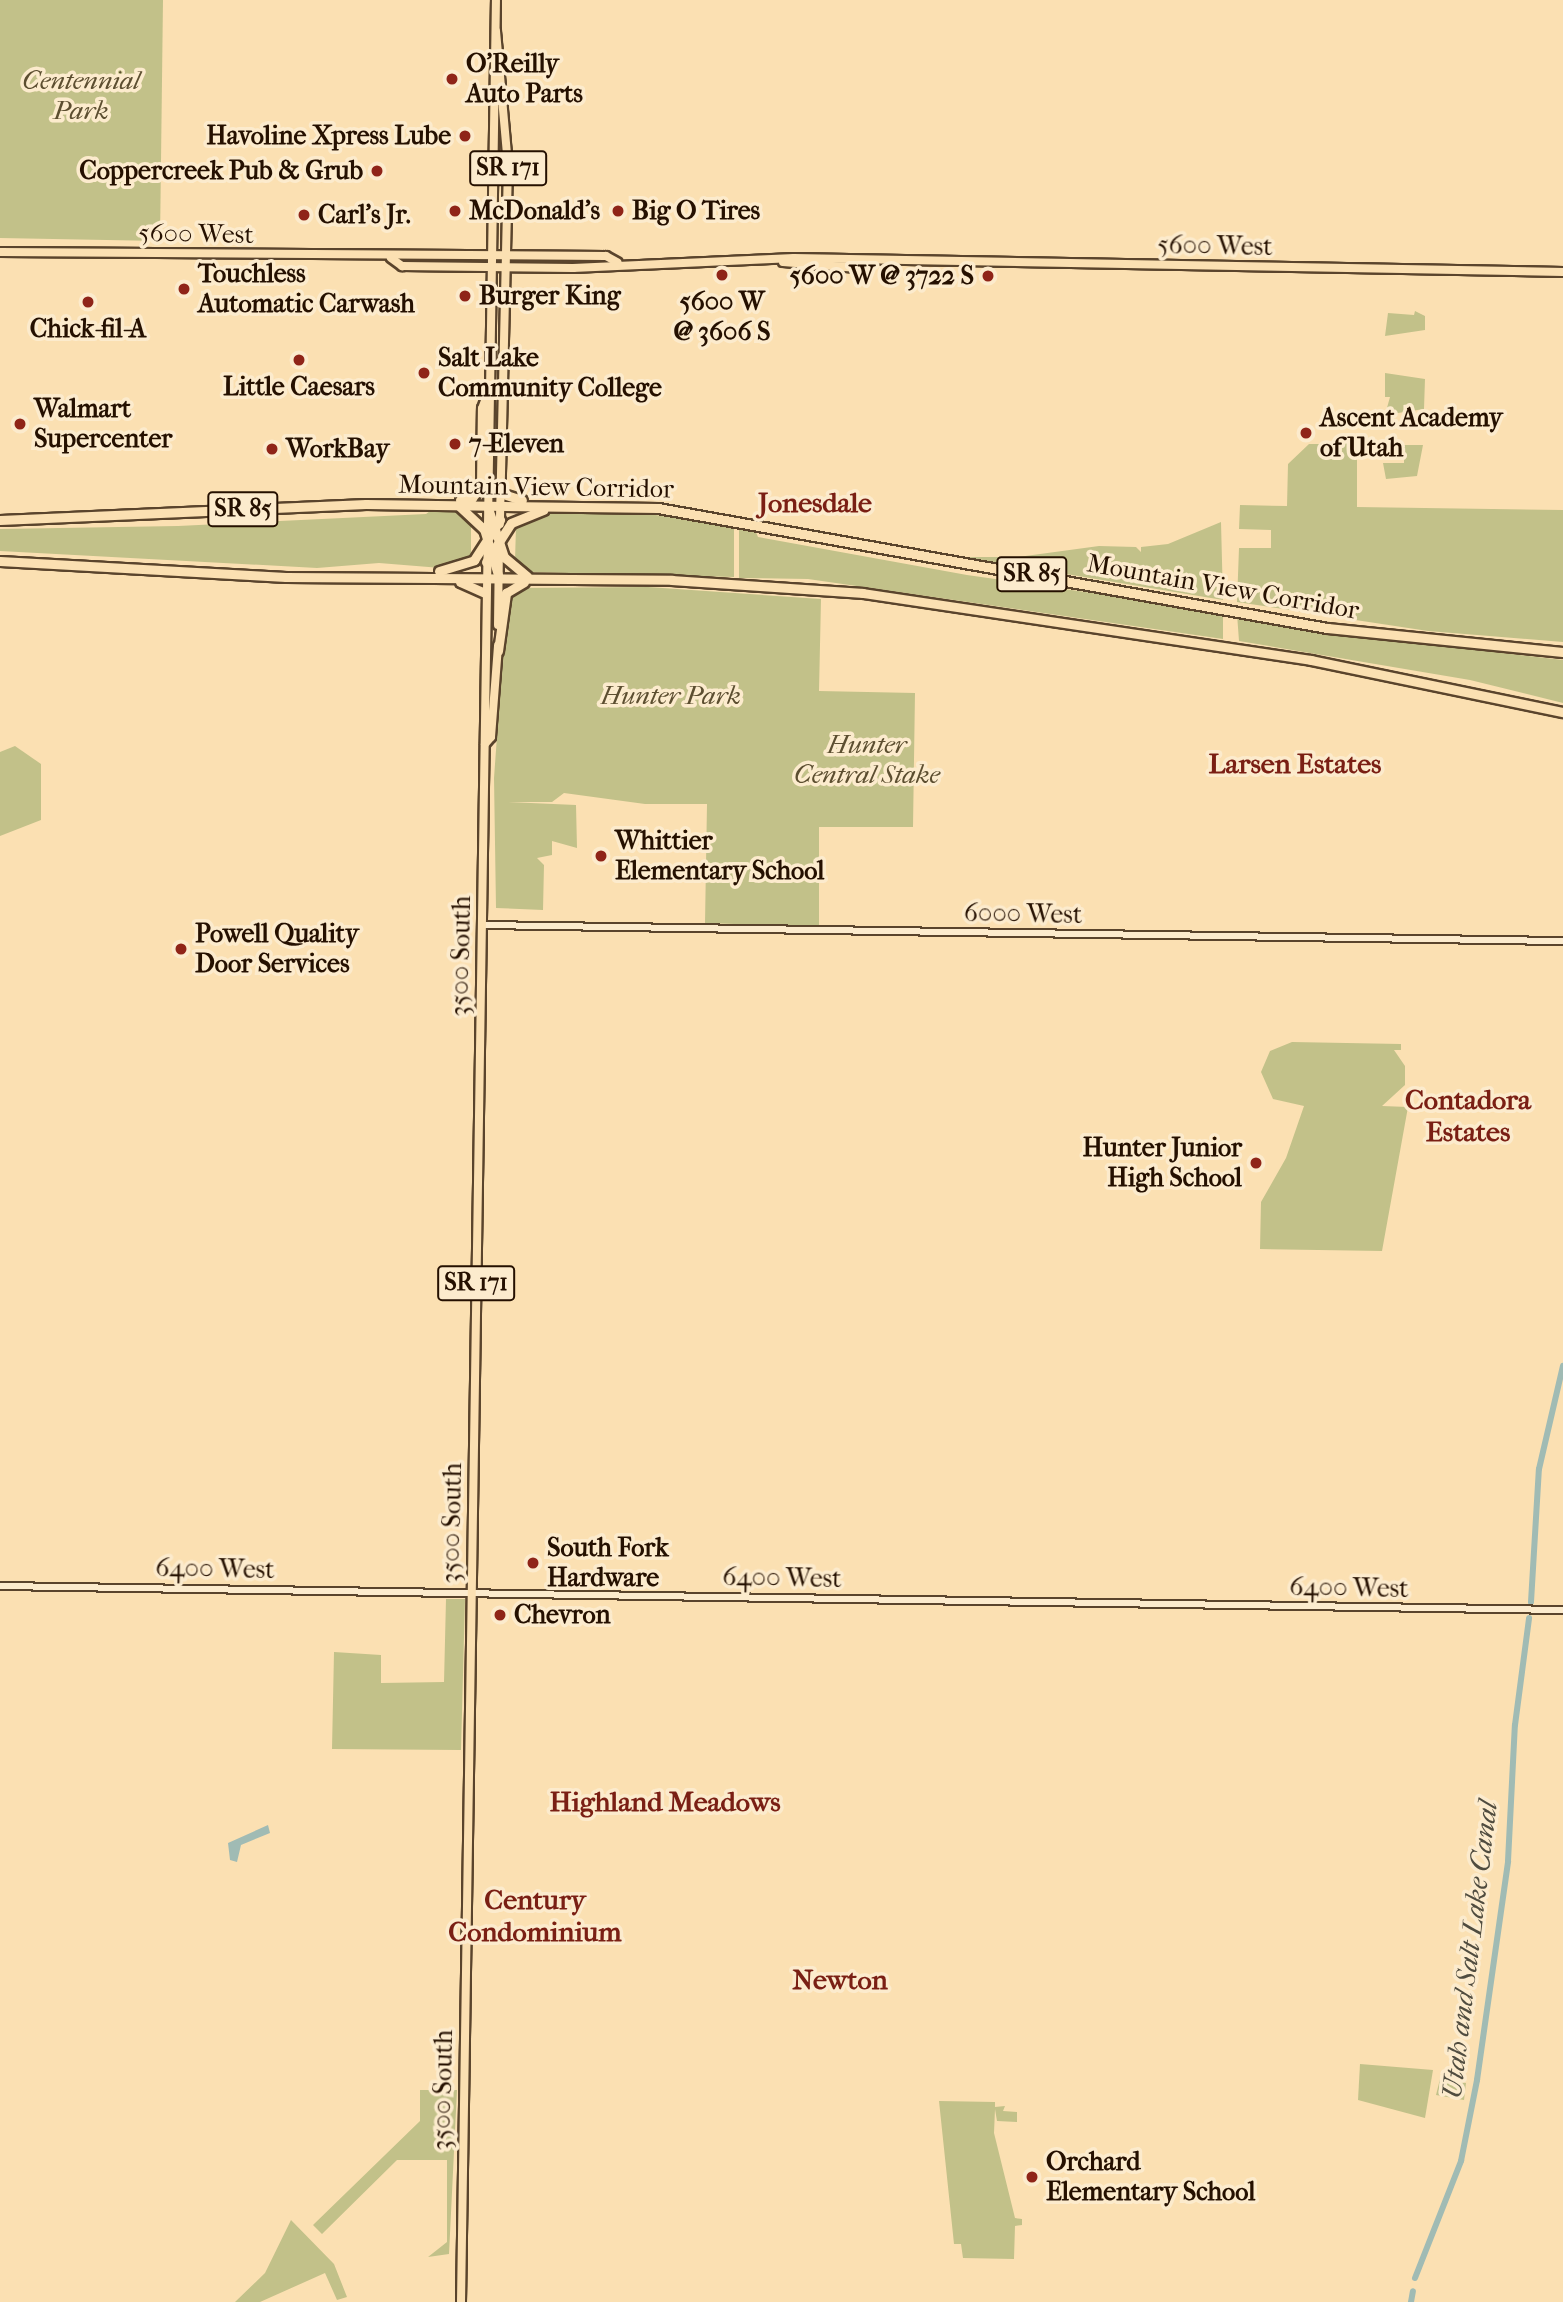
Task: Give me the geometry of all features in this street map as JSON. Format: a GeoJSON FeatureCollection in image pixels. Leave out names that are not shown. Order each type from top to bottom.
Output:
{"type":"FeatureCollection","features":[{"type":"Feature","properties":{"kind":"highway"},"geometry":{"type":"LineString","coordinates":[[366,504],[475,495],[481,482],[482,408],[489,390]]}},
{"type":"Feature","properties":{"kind":"highway"},"geometry":{"type":"LineString","coordinates":[[500,493],[516,500],[638,506]]}},
{"type":"Feature","properties":{"kind":"highway","name":"Mountain View Corridor"},"geometry":{"type":"LineString","coordinates":[[0,520],[366,504],[638,506],[1327,628],[1563,652]]}},
{"type":"Feature","properties":{"kind":"highway"},"geometry":{"type":"LineString","coordinates":[[454,504],[472,515],[510,565],[532,578]]}},
{"type":"Feature","properties":{"kind":"highway"},"geometry":{"type":"LineString","coordinates":[[487,505],[499,578]]}},
{"type":"Feature","properties":{"kind":"highway"},"geometry":{"type":"LineString","coordinates":[[347,577],[366,572],[452,570],[474,560],[531,511],[616,505]]}},
{"type":"Feature","properties":{"kind":"highway"},"geometry":{"type":"LineString","coordinates":[[486,562],[500,520]]}},
{"type":"Feature","properties":{"kind":"highway","name":"SR 85"},"geometry":{"type":"LineString","coordinates":[[0,561],[318,578],[617,578],[759,584],[991,609],[1311,660],[1563,712]]}},
{"type":"Feature","properties":{"kind":"highway"},"geometry":{"type":"LineString","coordinates":[[318,578],[464,582],[485,593]]}},
{"type":"Feature","properties":{"kind":"highway"},"geometry":{"type":"LineString","coordinates":[[498,651],[505,596],[512,586],[617,578]]}},
{"type":"Feature","properties":{"kind":"main road","name":"SR 171"},"geometry":{"type":"LineString","coordinates":[[487,505],[496,0]]}},
{"type":"Feature","properties":{"kind":"main road","name":"SR 171"},"geometry":{"type":"LineString","coordinates":[[496,31],[508,146],[500,520]]}},
{"type":"Feature","properties":{"kind":"main road","name":"5600 West"},"geometry":{"type":"LineString","coordinates":[[0,252],[391,258],[402,253],[507,254],[606,256],[617,262],[783,262],[806,258],[866,263],[1563,272]]}},
{"type":"Feature","properties":{"kind":"main road","name":"5600 West"},"geometry":{"type":"LineString","coordinates":[[391,258],[401,266],[607,269],[617,262]]}},
{"type":"Feature","properties":{"kind":"main road","name":"3500 South"},"geometry":{"type":"LineString","coordinates":[[461,2302],[486,562]]}},
{"type":"Feature","properties":{"kind":"main road","name":"3500 South"},"geometry":{"type":"LineString","coordinates":[[485,744],[491,737],[498,651],[499,578]]}},
{"type":"Feature","properties":{"kind":"street","name":"6000 West"},"geometry":{"type":"LineString","coordinates":[[482,925],[1563,941]]}},
{"type":"Feature","properties":{"kind":"street","name":"6400 West"},"geometry":{"type":"LineString","coordinates":[[0,1586],[1563,1610]]}},
{"type":"Feature","properties":{"kind":"green space","name":"Centennial Park"},"geometry":{"type":"Polygon","coordinates":[[[0,0],[163,0],[160,241],[0,238],[0,0]]]}},
{"type":"Feature","properties":{"kind":"green space"},"geometry":{"type":"Polygon","coordinates":[[[1415,311],[1425,316],[1425,330],[1385,336],[1388,313],[1414,315],[1415,311]]]}},
{"type":"Feature","properties":{"kind":"green space"},"geometry":{"type":"Polygon","coordinates":[[[1385,373],[1425,379],[1424,409],[1385,415],[1390,397],[1385,397],[1385,373]]]}},
{"type":"Feature","properties":{"kind":"green space"},"geometry":{"type":"Polygon","coordinates":[[[1337,435],[1349,436],[1349,444],[1357,444],[1357,507],[1563,510],[1563,642],[1428,631],[1237,602],[1239,548],[1271,548],[1271,530],[1239,529],[1240,505],[1287,506],[1288,464],[1309,444],[1337,444],[1337,435]]]}},
{"type":"Feature","properties":{"kind":"green space"},"geometry":{"type":"Polygon","coordinates":[[[1404,445],[1423,445],[1417,476],[1386,479],[1383,463],[1404,463],[1404,445]]]}},
{"type":"Feature","properties":{"kind":"green space"},"geometry":{"type":"Polygon","coordinates":[[[433,509],[455,511],[471,521],[471,557],[441,568],[379,563],[317,568],[0,551],[0,529],[178,526],[426,514],[433,509]]]}},
{"type":"Feature","properties":{"kind":"green space"},"geometry":{"type":"Polygon","coordinates":[[[537,514],[649,514],[734,527],[734,577],[525,572],[515,561],[516,526],[537,514]]]}},
{"type":"Feature","properties":{"kind":"green space"},"geometry":{"type":"Polygon","coordinates":[[[1221,522],[1223,600],[964,557],[1018,557],[1099,546],[1136,547],[1141,552],[1141,547],[1168,544],[1221,522]]]}},
{"type":"Feature","properties":{"kind":"green space"},"geometry":{"type":"Polygon","coordinates":[[[739,527],[755,530],[758,537],[967,575],[1223,612],[1223,639],[808,579],[739,578],[739,527]]]}},
{"type":"Feature","properties":{"kind":"green space","name":"Hunter Park"},"geometry":{"type":"Polygon","coordinates":[[[648,587],[821,599],[819,691],[915,693],[913,827],[819,827],[819,927],[705,923],[707,804],[645,804],[564,793],[552,802],[508,802],[576,805],[577,848],[552,841],[552,855],[537,858],[544,865],[543,910],[496,908],[494,778],[507,596],[520,588],[648,587]]]}},
{"type":"Feature","properties":{"kind":"green space"},"geometry":{"type":"Polygon","coordinates":[[[1237,614],[1305,630],[1563,660],[1563,703],[1470,680],[1239,641],[1237,614]]]}},
{"type":"Feature","properties":{"kind":"green space"},"geometry":{"type":"Polygon","coordinates":[[[15,746],[41,764],[41,820],[0,836],[0,752],[15,746]]]}},
{"type":"Feature","properties":{"kind":"green space"},"geometry":{"type":"Polygon","coordinates":[[[1292,1042],[1401,1044],[1401,1050],[1394,1050],[1405,1066],[1405,1085],[1382,1106],[1408,1107],[1382,1251],[1260,1249],[1261,1202],[1286,1158],[1304,1106],[1273,1099],[1261,1072],[1270,1051],[1292,1042]]]}},
{"type":"Feature","properties":{"kind":"green space"},"geometry":{"type":"Polygon","coordinates":[[[446,1599],[465,1599],[461,1750],[332,1749],[334,1652],[381,1655],[381,1683],[444,1682],[446,1599]]]}},
{"type":"Feature","properties":{"kind":"green space"},"geometry":{"type":"Polygon","coordinates":[[[1360,2064],[1433,2070],[1425,2118],[1358,2100],[1360,2064]]]}},
{"type":"Feature","properties":{"kind":"green space"},"geometry":{"type":"Polygon","coordinates":[[[1440,2079],[1466,2083],[1464,2100],[1436,2095],[1440,2079]]]}},
{"type":"Feature","properties":{"kind":"green space"},"geometry":{"type":"Polygon","coordinates":[[[420,2090],[457,2090],[449,2254],[428,2257],[447,2242],[447,2160],[397,2160],[322,2234],[313,2225],[420,2121],[420,2090]]]}},
{"type":"Feature","properties":{"kind":"green space"},"geometry":{"type":"Polygon","coordinates":[[[939,2101],[995,2102],[995,2107],[1005,2106],[1003,2111],[1017,2112],[1017,2122],[997,2121],[995,2109],[994,2133],[1015,2218],[1022,2219],[1022,2225],[1015,2226],[1014,2259],[963,2258],[961,2244],[954,2244],[939,2101]]]}},
{"type":"Feature","properties":{"kind":"green space"},"geometry":{"type":"Polygon","coordinates":[[[291,2220],[334,2264],[347,2297],[337,2300],[325,2273],[260,2302],[235,2302],[265,2273],[291,2220]]]}},
{"type":"Feature","properties":{"kind":"water"},"geometry":{"type":"Polygon","coordinates":[[[268,1825],[270,1833],[241,1845],[237,1862],[230,1860],[228,1843],[268,1825]]]}},
{"type":"Feature","properties":{"kind":"waterway","name":"Utah and Salt Lake Canal"},"geometry":{"type":"LineString","coordinates":[[1531,1602],[1539,1469],[1563,1366]]}},
{"type":"Feature","properties":{"kind":"waterway","name":"Utah and Salt Lake Canal"},"geometry":{"type":"LineString","coordinates":[[1415,2278],[1461,2161],[1477,2080],[1508,1861],[1515,1725],[1529,1618]]}},
{"type":"Feature","properties":{"kind":"waterway","name":"Utah and Salt Lake Canal"},"geometry":{"type":"LineString","coordinates":[[1411,2302],[1413,2291]]}},
{"type":"Feature","properties":{"kind":"place","name":"O'Reilly Auto Parts"},"geometry":{"type":"Point","coordinates":[452,79]}},
{"type":"Feature","properties":{"kind":"place","name":"Havoline Xpress Lube"},"geometry":{"type":"Point","coordinates":[465,136]}},
{"type":"Feature","properties":{"kind":"place","name":"Coppercreek Pub & Grub"},"geometry":{"type":"Point","coordinates":[377,171]}},
{"type":"Feature","properties":{"kind":"place","name":"McDonald's"},"geometry":{"type":"Point","coordinates":[455,211]}},
{"type":"Feature","properties":{"kind":"place","name":"Big O Tires"},"geometry":{"type":"Point","coordinates":[618,211]}},
{"type":"Feature","properties":{"kind":"place","name":"Carl's Jr."},"geometry":{"type":"Point","coordinates":[304,215]}},
{"type":"Feature","properties":{"kind":"place","name":"5600 W @ 3606 S"},"geometry":{"type":"Point","coordinates":[722,275]}},
{"type":"Feature","properties":{"kind":"place","name":"5600 W @ 3722 S"},"geometry":{"type":"Point","coordinates":[988,276]}},
{"type":"Feature","properties":{"kind":"place","name":"Touchless Automatic Carwash"},"geometry":{"type":"Point","coordinates":[184,289]}},
{"type":"Feature","properties":{"kind":"place","name":"Burger King"},"geometry":{"type":"Point","coordinates":[465,296]}},
{"type":"Feature","properties":{"kind":"place","name":"Chick-fil-A"},"geometry":{"type":"Point","coordinates":[88,302]}},
{"type":"Feature","properties":{"kind":"place","name":"Little Caesars"},"geometry":{"type":"Point","coordinates":[299,360]}},
{"type":"Feature","properties":{"kind":"place","name":"Salt Lake Community College"},"geometry":{"type":"Point","coordinates":[424,373]}},
{"type":"Feature","properties":{"kind":"place","name":"Walmart Supercenter"},"geometry":{"type":"Point","coordinates":[20,424]}},
{"type":"Feature","properties":{"kind":"place","name":"Ascent Academy of Utah"},"geometry":{"type":"Point","coordinates":[1306,433]}},
{"type":"Feature","properties":{"kind":"place","name":"7-Eleven"},"geometry":{"type":"Point","coordinates":[455,444]}},
{"type":"Feature","properties":{"kind":"place","name":"WorkBay"},"geometry":{"type":"Point","coordinates":[272,449]}},
{"type":"Feature","properties":{"kind":"place","name":"Whittier Elementary School"},"geometry":{"type":"Point","coordinates":[601,856]}},
{"type":"Feature","properties":{"kind":"place","name":"Powell Quality Door Services"},"geometry":{"type":"Point","coordinates":[181,949]}},
{"type":"Feature","properties":{"kind":"place","name":"Hunter Junior High School"},"geometry":{"type":"Point","coordinates":[1256,1163]}},
{"type":"Feature","properties":{"kind":"place","name":"South Fork Hardware"},"geometry":{"type":"Point","coordinates":[533,1563]}},
{"type":"Feature","properties":{"kind":"place","name":"Chevron"},"geometry":{"type":"Point","coordinates":[500,1615]}},
{"type":"Feature","properties":{"kind":"place","name":"Orchard Elementary School"},"geometry":{"type":"Point","coordinates":[1032,2177]}},
{"type":"Feature","properties":{"kind":"district","name":"Jonesdale"},"geometry":{"type":"Point","coordinates":[815,503]}},
{"type":"Feature","properties":{"kind":"district","name":"Larsen Estates"},"geometry":{"type":"Point","coordinates":[1295,764]}},
{"type":"Feature","properties":{"kind":"district","name":"Contadora Estates"},"geometry":{"type":"Point","coordinates":[1468,1116]}},
{"type":"Feature","properties":{"kind":"district","name":"Highland Meadows"},"geometry":{"type":"Point","coordinates":[665,1802]}},
{"type":"Feature","properties":{"kind":"district","name":"Century Condominium"},"geometry":{"type":"Point","coordinates":[535,1916]}},
{"type":"Feature","properties":{"kind":"district","name":"Newton"},"geometry":{"type":"Point","coordinates":[840,1980]}},
{"type":"Feature","properties":{"kind":"park label","name":"Hunter Central Stake"},"geometry":{"type":"Point","coordinates":[867,760]}}]}
